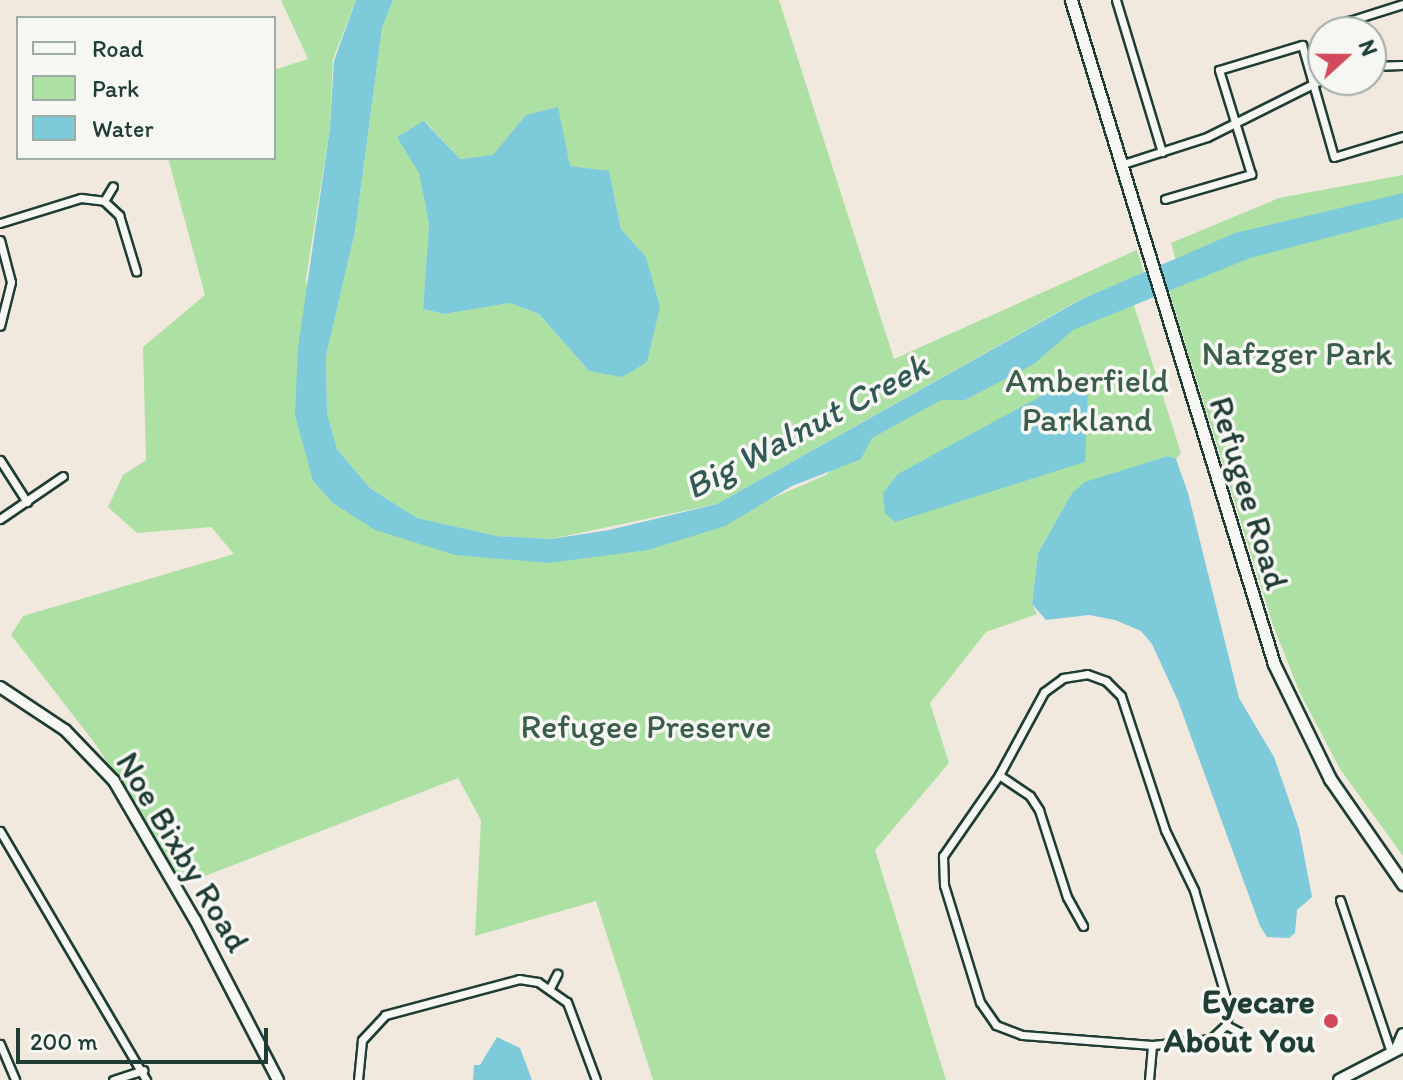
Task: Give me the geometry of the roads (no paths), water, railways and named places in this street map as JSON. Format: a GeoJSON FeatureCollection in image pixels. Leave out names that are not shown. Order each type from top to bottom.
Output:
{"type":"FeatureCollection","features":[{"type":"Feature","properties":{"kind":"main road","name":"Refugee Road"},"geometry":{"type":"LineString","coordinates":[[1071,0],[1170,329],[1286,694],[1340,796],[1403,884]]}},
{"type":"Feature","properties":{"kind":"street"},"geometry":{"type":"LineString","coordinates":[[1116,0],[1162,152]]}},
{"type":"Feature","properties":{"kind":"street"},"geometry":{"type":"LineString","coordinates":[[1365,16],[1403,4]]}},
{"type":"Feature","properties":{"kind":"street"},"geometry":{"type":"LineString","coordinates":[[1165,199],[1251,174],[1219,70],[1302,45],[1307,64]]}},
{"type":"Feature","properties":{"kind":"street"},"geometry":{"type":"LineString","coordinates":[[1120,165],[1236,124],[1307,86]]}},
{"type":"Feature","properties":{"kind":"street"},"geometry":{"type":"LineString","coordinates":[[1316,96],[1334,157],[1403,136]]}},
{"type":"Feature","properties":{"kind":"street"},"geometry":{"type":"LineString","coordinates":[[104,201],[113,186]]}},
{"type":"Feature","properties":{"kind":"street"},"geometry":{"type":"LineString","coordinates":[[0,223],[81,198],[104,201],[119,215],[136,271]]}},
{"type":"Feature","properties":{"kind":"street"},"geometry":{"type":"LineString","coordinates":[[0,240],[11,282],[0,326]]}},
{"type":"Feature","properties":{"kind":"street"},"geometry":{"type":"LineString","coordinates":[[0,460],[27,502]]}},
{"type":"Feature","properties":{"kind":"street"},"geometry":{"type":"LineString","coordinates":[[0,519],[63,476]]}},
{"type":"Feature","properties":{"kind":"street"},"geometry":{"type":"LineString","coordinates":[[1087,674],[1111,684],[1124,702],[1165,830],[1194,890],[1226,997],[1226,1025],[1211,1039],[1152,1045],[1022,1035],[989,1019],[944,885],[942,863],[947,844],[999,775],[1047,688],[1067,676],[1087,674]]}},
{"type":"Feature","properties":{"kind":"street","name":"Noe Bixby Road"},"geometry":{"type":"LineString","coordinates":[[0,687],[65,730],[114,781],[195,920],[278,1080]]}},
{"type":"Feature","properties":{"kind":"street"},"geometry":{"type":"LineString","coordinates":[[999,775],[1030,796],[1039,810],[1067,897],[1083,926]]}},
{"type":"Feature","properties":{"kind":"street"},"geometry":{"type":"LineString","coordinates":[[0,831],[143,1070],[146,1080]]}},
{"type":"Feature","properties":{"kind":"street"},"geometry":{"type":"LineString","coordinates":[[1340,900],[1397,1049]]}},
{"type":"Feature","properties":{"kind":"street"},"geometry":{"type":"LineString","coordinates":[[550,988],[557,974]]}},
{"type":"Feature","properties":{"kind":"street"},"geometry":{"type":"LineString","coordinates":[[358,1080],[362,1040],[385,1015],[509,980],[550,988],[573,1012],[596,1080]]}},
{"type":"Feature","properties":{"kind":"street"},"geometry":{"type":"LineString","coordinates":[[1226,1025],[1243,1034]]}},
{"type":"Feature","properties":{"kind":"street"},"geometry":{"type":"LineString","coordinates":[[1339,1080],[1397,1049],[1403,1034]]}},
{"type":"Feature","properties":{"kind":"street"},"geometry":{"type":"LineString","coordinates":[[0,1044],[15,1080]]}},
{"type":"Feature","properties":{"kind":"street"},"geometry":{"type":"LineString","coordinates":[[1149,1080],[1152,1045]]}},
{"type":"Feature","properties":{"kind":"street"},"geometry":{"type":"LineString","coordinates":[[113,1080],[143,1070]]}},
{"type":"Feature","properties":{"kind":"water"},"geometry":{"type":"Polygon","coordinates":[[[356,0],[393,0],[382,28],[355,232],[326,356],[327,413],[337,449],[370,488],[417,518],[497,536],[551,539],[609,530],[717,504],[1082,299],[1235,233],[1403,193],[1403,218],[1250,258],[1073,330],[1034,364],[965,400],[941,400],[872,438],[861,459],[792,486],[725,526],[648,550],[548,563],[455,555],[375,530],[333,503],[313,481],[295,415],[298,348],[330,128],[334,61],[356,0]]]}},
{"type":"Feature","properties":{"kind":"water"},"geometry":{"type":"Polygon","coordinates":[[[558,107],[570,166],[609,171],[621,229],[646,257],[660,307],[647,362],[622,377],[589,371],[539,314],[510,303],[444,314],[423,309],[429,224],[419,173],[397,137],[424,121],[460,159],[493,155],[526,115],[558,107]]]}},
{"type":"Feature","properties":{"kind":"water"},"geometry":{"type":"Polygon","coordinates":[[[1076,377],[1088,388],[1085,462],[895,522],[885,513],[883,493],[898,474],[1076,377]]]}},
{"type":"Feature","properties":{"kind":"water"},"geometry":{"type":"Polygon","coordinates":[[[1168,456],[1176,459],[1188,493],[1239,698],[1274,757],[1299,829],[1312,897],[1297,910],[1295,933],[1289,938],[1267,937],[1260,926],[1178,701],[1152,644],[1141,631],[1115,620],[1089,615],[1046,620],[1032,604],[1038,553],[1072,493],[1085,482],[1168,456]]]}},
{"type":"Feature","properties":{"kind":"water"},"geometry":{"type":"Polygon","coordinates":[[[497,1037],[520,1048],[532,1080],[473,1080],[474,1065],[480,1065],[497,1037]]]}},
{"type":"Feature","properties":{"kind":"place","name":"Eyecare About You"},"geometry":{"type":"Point","coordinates":[1331,1021]}},
{"type":"Feature","properties":{"kind":"park label","name":"Nafzger Park"},"geometry":{"type":"Point","coordinates":[1297,354]}},
{"type":"Feature","properties":{"kind":"park label","name":"Amberfield Parkland"},"geometry":{"type":"Point","coordinates":[1087,400]}},
{"type":"Feature","properties":{"kind":"park label","name":"Refugee Preserve"},"geometry":{"type":"Point","coordinates":[646,727]}},
{"type":"Feature","properties":{"kind":"water label","name":"Big Walnut Creek"},"geometry":{"type":"Point","coordinates":[806,426]}}]}
